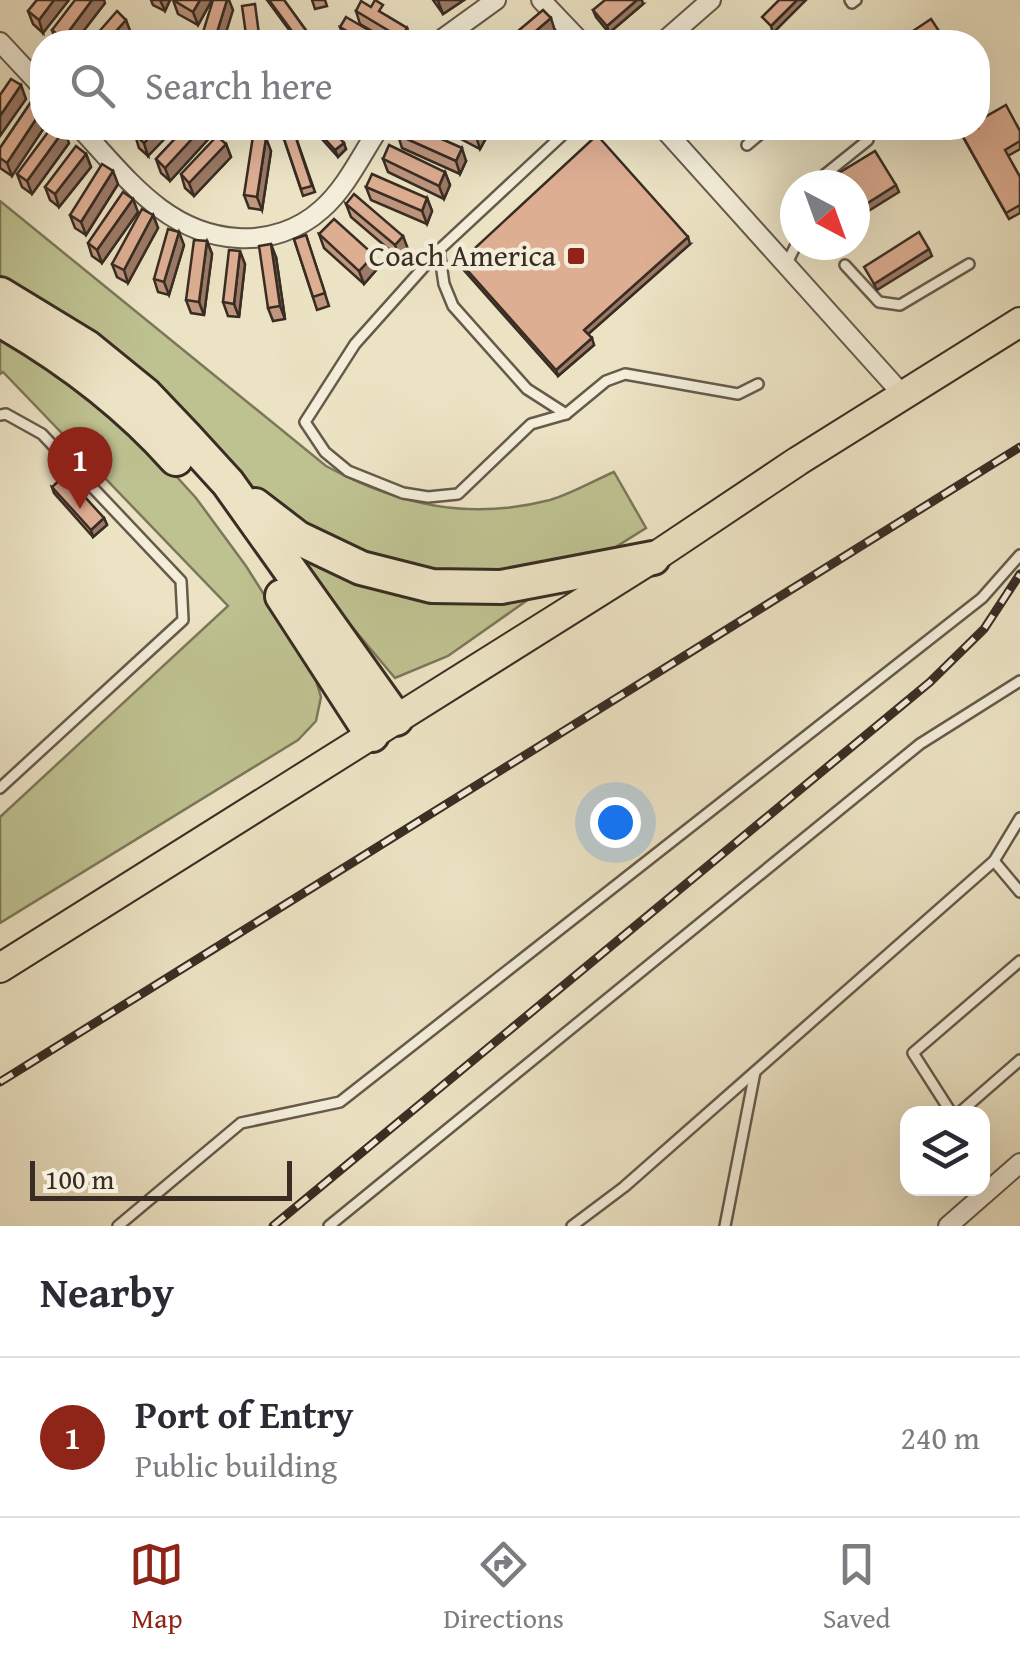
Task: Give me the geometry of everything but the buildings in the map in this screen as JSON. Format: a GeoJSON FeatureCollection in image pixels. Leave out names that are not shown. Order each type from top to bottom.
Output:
{"type":"FeatureCollection","features":[{"type":"Feature","properties":{"kind":"highway"},"geometry":{"type":"LineString","coordinates":[[0,294],[87,348],[146,395],[228,484],[298,538],[361,568],[432,586],[502,587],[653,558]]}},
{"type":"Feature","properties":{"kind":"highway"},"geometry":{"type":"LineString","coordinates":[[0,320],[49,348],[156,437],[253,550],[384,727]]}},
{"type":"Feature","properties":{"kind":"highway"},"geometry":{"type":"LineString","coordinates":[[228,484],[384,727]]}},
{"type":"Feature","properties":{"kind":"main road"},"geometry":{"type":"LineString","coordinates":[[0,968],[653,558],[1020,322]]}},
{"type":"Feature","properties":{"kind":"street"},"geometry":{"type":"LineString","coordinates":[[455,30],[496,0]]}},
{"type":"Feature","properties":{"kind":"street"},"geometry":{"type":"LineString","coordinates":[[541,0],[570,30]]}},
{"type":"Feature","properties":{"kind":"street"},"geometry":{"type":"LineString","coordinates":[[677,30],[711,0]]}},
{"type":"Feature","properties":{"kind":"street"},"geometry":{"type":"LineString","coordinates":[[0,42],[30,75]]}},
{"type":"Feature","properties":{"kind":"street"},"geometry":{"type":"LineString","coordinates":[[91,140],[150,203],[176,222],[215,237],[260,239],[294,228],[322,210],[342,187],[371,140]]}},
{"type":"Feature","properties":{"kind":"street"},"geometry":{"type":"LineString","coordinates":[[674,140],[903,395]]}},
{"type":"Feature","properties":{"kind":"street"},"geometry":{"type":"LineString","coordinates":[[948,1226],[1020,1162]]}},
{"type":"Feature","properties":{"kind":"lane"},"geometry":{"type":"LineString","coordinates":[[557,140],[439,250],[355,344],[305,422],[325,452],[348,471],[404,492],[428,497],[458,494],[532,424],[566,414],[606,381],[626,374],[738,394],[758,384]]}},
{"type":"Feature","properties":{"kind":"lane"},"geometry":{"type":"LineString","coordinates":[[747,145],[753,140]]}},
{"type":"Feature","properties":{"kind":"lane"},"geometry":{"type":"LineString","coordinates":[[831,170],[868,140]]}},
{"type":"Feature","properties":{"kind":"lane"},"geometry":{"type":"LineString","coordinates":[[439,250],[444,284],[453,306],[527,389],[566,414]]}},
{"type":"Feature","properties":{"kind":"lane"},"geometry":{"type":"LineString","coordinates":[[844,266],[879,302],[900,305],[970,264]]}},
{"type":"Feature","properties":{"kind":"lane"},"geometry":{"type":"LineString","coordinates":[[0,414],[42,434],[181,581],[184,620],[0,788]]}},
{"type":"Feature","properties":{"kind":"lane"},"geometry":{"type":"LineString","coordinates":[[118,1226],[241,1124],[340,1102],[982,598],[1020,555]]}},
{"type":"Feature","properties":{"kind":"lane"},"geometry":{"type":"LineString","coordinates":[[329,1226],[920,744],[1020,682]]}},
{"type":"Feature","properties":{"kind":"lane"},"geometry":{"type":"LineString","coordinates":[[572,1226],[624,1187],[994,861],[1020,818]]}},
{"type":"Feature","properties":{"kind":"lane"},"geometry":{"type":"LineString","coordinates":[[994,861],[1020,892]]}},
{"type":"Feature","properties":{"kind":"lane"},"geometry":{"type":"LineString","coordinates":[[949,1106],[913,1053],[1020,961]]}},
{"type":"Feature","properties":{"kind":"lane"},"geometry":{"type":"LineString","coordinates":[[965,1106],[1020,1060]]}},
{"type":"Feature","properties":{"kind":"lane"},"geometry":{"type":"LineString","coordinates":[[725,1226],[756,1071]]}},
{"type":"Feature","properties":{"kind":"green space"},"geometry":{"type":"Polygon","coordinates":[[[0,201],[326,466],[353,480],[434,506],[491,509],[550,500],[614,472],[646,528],[614,548],[564,566],[434,576],[301,531],[0,281],[0,201]]]}},
{"type":"Feature","properties":{"kind":"green space"},"geometry":{"type":"Polygon","coordinates":[[[0,332],[136,432],[196,498],[246,566],[314,674],[321,697],[316,721],[298,740],[0,923],[0,817],[228,606],[3,372],[0,374],[0,332]]]}},
{"type":"Feature","properties":{"kind":"green space"},"geometry":{"type":"Polygon","coordinates":[[[274,534],[525,594],[529,599],[448,656],[395,678],[274,534]]]}},
{"type":"Feature","properties":{"kind":"railway"},"geometry":{"type":"LineString","coordinates":[[0,1082],[1020,447]]}},
{"type":"Feature","properties":{"kind":"railway"},"geometry":{"type":"LineString","coordinates":[[273,1226],[930,682],[984,629],[1020,574]]}},
{"type":"Feature","properties":{"kind":"place","name":"Coach America"},"geometry":{"type":"Point","coordinates":[576,256]}},
{"type":"Feature","properties":{"kind":"place","name":"Port of Entry"},"geometry":{"type":"Point","coordinates":[80,509]}}]}
